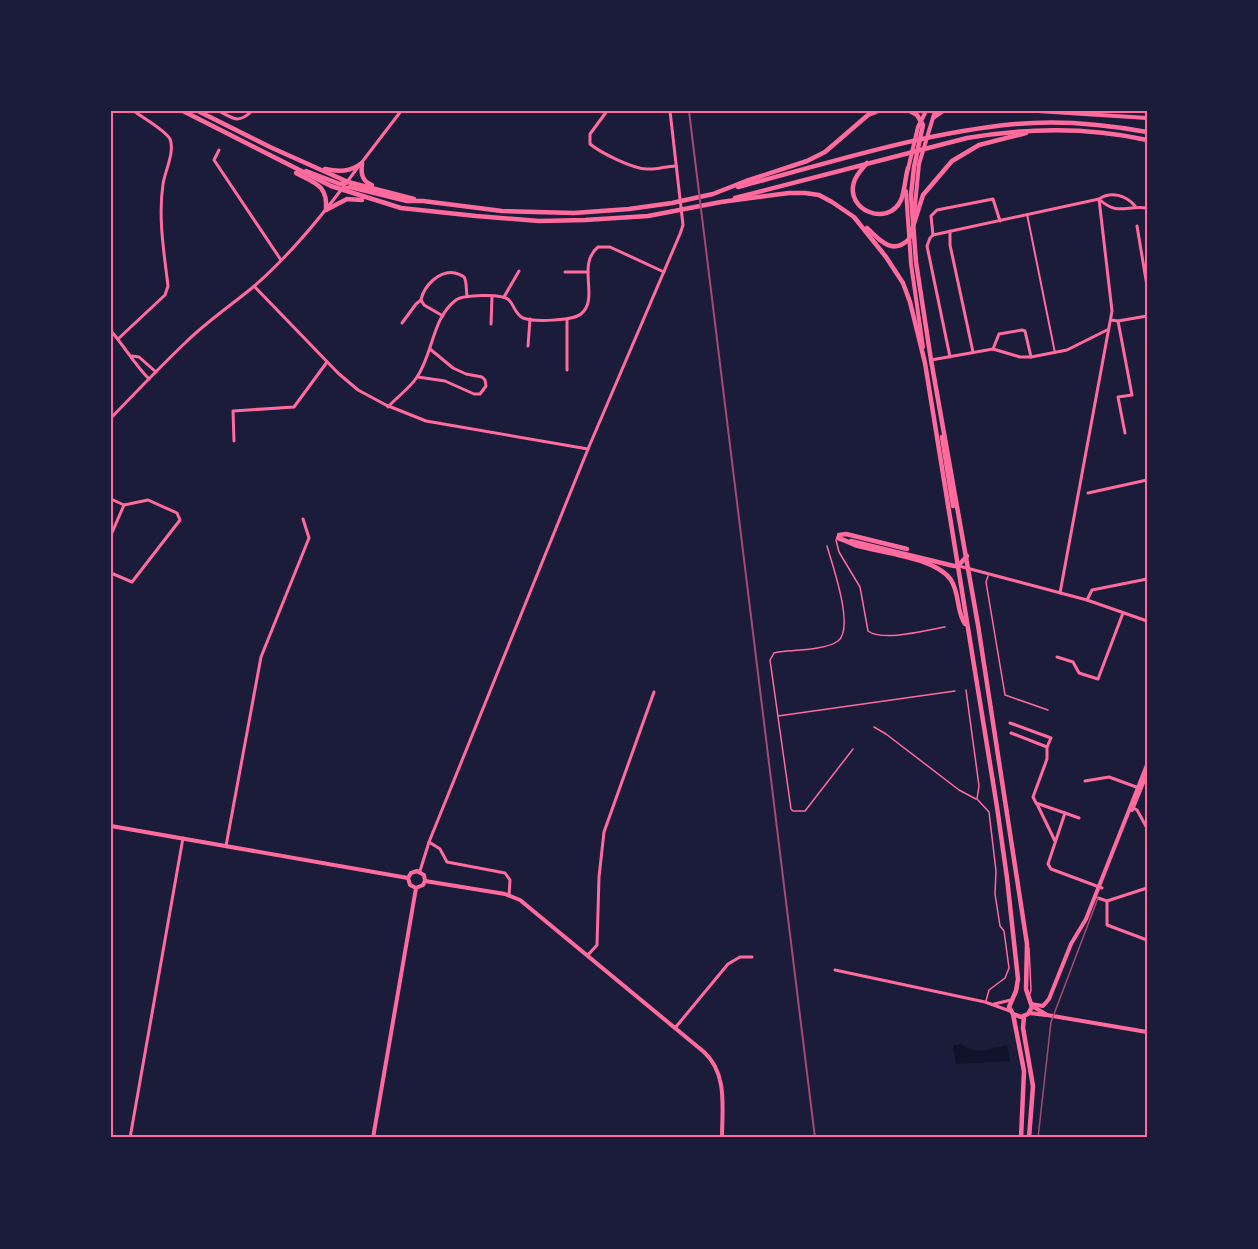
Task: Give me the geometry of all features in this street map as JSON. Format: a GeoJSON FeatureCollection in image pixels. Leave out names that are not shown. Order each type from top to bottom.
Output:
{"type":"FeatureCollection","features":[{"type":"Feature","properties":{"kind":"main road"},"geometry":{"type":"LineString","coordinates":[[183,111],[290,166],[342,190],[385,205]]}},
{"type":"Feature","properties":{"kind":"main road"},"geometry":{"type":"LineString","coordinates":[[198,111],[348,182],[423,201],[502,211],[574,213],[672,203],[890,147],[977,129],[1017,124],[1087,124],[1147,132]]}},
{"type":"Feature","properties":{"kind":"main road"},"geometry":{"type":"LineString","coordinates":[[724,191],[746,181],[807,161],[825,152],[868,115],[879,111]]}},
{"type":"Feature","properties":{"kind":"main road"},"geometry":{"type":"LineString","coordinates":[[910,111],[921,124],[911,195],[916,262],[931,360],[967,556],[1027,944],[1026,973],[1028,997],[1031,1004],[1023,1028],[1033,1086],[1029,1138]]}},
{"type":"Feature","properties":{"kind":"main road"},"geometry":{"type":"LineString","coordinates":[[326,210],[353,198],[385,205],[539,221],[648,216],[721,202],[967,138],[1003,132],[1037,130],[1086,132],[1147,140]]}},
{"type":"Feature","properties":{"kind":"main road"},"geometry":{"type":"LineString","coordinates":[[721,202],[805,193],[819,195],[854,217],[885,245],[900,246],[909,240],[923,195],[952,161],[979,145],[1037,130]]}},
{"type":"Feature","properties":{"kind":"main road"},"geometry":{"type":"LineString","coordinates":[[266,154],[322,188],[327,200],[326,210]]}},
{"type":"Feature","properties":{"kind":"main road"},"geometry":{"type":"LineString","coordinates":[[315,166],[338,172],[357,167],[362,163]]}},
{"type":"Feature","properties":{"kind":"main road"},"geometry":{"type":"LineString","coordinates":[[362,163],[362,176],[366,183],[423,201]]}},
{"type":"Feature","properties":{"kind":"main road"},"geometry":{"type":"LineString","coordinates":[[867,163],[855,178],[852,190],[863,210],[872,214],[881,215],[889,212],[900,201],[908,168]]}},
{"type":"Feature","properties":{"kind":"main road"},"geometry":{"type":"LineString","coordinates":[[290,166],[333,183],[348,182]]}},
{"type":"Feature","properties":{"kind":"main road"},"geometry":{"type":"LineString","coordinates":[[342,190],[350,187],[407,201],[423,201]]}},
{"type":"Feature","properties":{"kind":"main road"},"geometry":{"type":"LineString","coordinates":[[854,217],[886,257],[903,283],[925,363],[1007,879],[1018,979],[1012,1013],[1024,1071],[1021,1138]]}},
{"type":"Feature","properties":{"kind":"main road"},"geometry":{"type":"LineString","coordinates":[[938,398],[953,506]]}},
{"type":"Feature","properties":{"kind":"main road"},"geometry":{"type":"LineString","coordinates":[[838,538],[846,534],[908,549]]}},
{"type":"Feature","properties":{"kind":"main road"},"geometry":{"type":"LineString","coordinates":[[838,538],[942,571],[956,589],[961,618],[967,626]]}},
{"type":"Feature","properties":{"kind":"main road"},"geometry":{"type":"LineString","coordinates":[[848,541],[958,566]]}},
{"type":"Feature","properties":{"kind":"main road"},"geometry":{"type":"LineString","coordinates":[[958,566],[967,556]]}},
{"type":"Feature","properties":{"kind":"main road"},"geometry":{"type":"LineString","coordinates":[[1013,998],[1020,994],[1028,997]]}},
{"type":"Feature","properties":{"kind":"main road"},"geometry":{"type":"LineString","coordinates":[[1012,1013],[1018,1017],[1027,1015]]}},
{"type":"Feature","properties":{"kind":"street"},"geometry":{"type":"LineString","coordinates":[[118,339],[165,295],[168,286],[160,206],[163,182],[172,148],[166,134],[134,111]]}},
{"type":"Feature","properties":{"kind":"street"},"geometry":{"type":"LineString","coordinates":[[219,111],[237,120],[244,119],[252,111]]}},
{"type":"Feature","properties":{"kind":"street"},"geometry":{"type":"LineString","coordinates":[[111,418],[207,322],[254,286],[281,260],[326,210],[401,111]]}},
{"type":"Feature","properties":{"kind":"street"},"geometry":{"type":"LineString","coordinates":[[607,111],[590,134],[590,144],[638,167],[647,169],[676,166]]}},
{"type":"Feature","properties":{"kind":"street"},"geometry":{"type":"LineString","coordinates":[[420,871],[429,842],[588,448],[680,234],[683,222],[670,111]]}},
{"type":"Feature","properties":{"kind":"street"},"geometry":{"type":"LineString","coordinates":[[868,115],[873,111]]}},
{"type":"Feature","properties":{"kind":"street"},"geometry":{"type":"LineString","coordinates":[[925,363],[905,197],[908,168],[926,111]]}},
{"type":"Feature","properties":{"kind":"street"},"geometry":{"type":"LineString","coordinates":[[916,165],[934,111]]}},
{"type":"Feature","properties":{"kind":"street"},"geometry":{"type":"LineString","coordinates":[[932,118],[942,111]]}},
{"type":"Feature","properties":{"kind":"street"},"geometry":{"type":"LineString","coordinates":[[1037,111],[1147,118]]}},
{"type":"Feature","properties":{"kind":"street"},"geometry":{"type":"LineString","coordinates":[[219,150],[214,160],[281,260]]}},
{"type":"Feature","properties":{"kind":"street"},"geometry":{"type":"LineString","coordinates":[[950,357],[927,246],[933,235],[1099,199],[1104,195],[1120,195],[1135,206]]}},
{"type":"Feature","properties":{"kind":"street"},"geometry":{"type":"LineString","coordinates":[[933,235],[931,216],[937,210],[993,199],[1000,221]]}},
{"type":"Feature","properties":{"kind":"street"},"geometry":{"type":"LineString","coordinates":[[1099,199],[1119,210],[1135,206],[1147,208]]}},
{"type":"Feature","properties":{"kind":"street"},"geometry":{"type":"LineString","coordinates":[[1060,593],[1112,311],[1099,199]]}},
{"type":"Feature","properties":{"kind":"street"},"geometry":{"type":"LineString","coordinates":[[1027,214],[1055,352]]}},
{"type":"Feature","properties":{"kind":"street"},"geometry":{"type":"LineString","coordinates":[[1137,226],[1147,286]]}},
{"type":"Feature","properties":{"kind":"street"},"geometry":{"type":"LineString","coordinates":[[950,231],[950,245],[973,351]]}},
{"type":"Feature","properties":{"kind":"street"},"geometry":{"type":"LineString","coordinates":[[388,406],[418,377],[443,316],[458,298],[467,296],[504,297],[523,318],[567,320],[580,315],[587,306],[591,253],[598,247],[610,247],[664,272]]}},
{"type":"Feature","properties":{"kind":"street"},"geometry":{"type":"LineString","coordinates":[[504,297],[519,271]]}},
{"type":"Feature","properties":{"kind":"street"},"geometry":{"type":"LineString","coordinates":[[565,272],[588,272]]}},
{"type":"Feature","properties":{"kind":"street"},"geometry":{"type":"LineString","coordinates":[[443,316],[424,305],[422,295],[430,284],[444,273],[463,275],[467,296]]}},
{"type":"Feature","properties":{"kind":"street"},"geometry":{"type":"LineString","coordinates":[[254,286],[327,362],[358,390],[388,406],[426,421],[588,448]]}},
{"type":"Feature","properties":{"kind":"street"},"geometry":{"type":"LineString","coordinates":[[491,324],[492,296]]}},
{"type":"Feature","properties":{"kind":"street"},"geometry":{"type":"LineString","coordinates":[[402,323],[416,304],[422,300]]}},
{"type":"Feature","properties":{"kind":"street"},"geometry":{"type":"LineString","coordinates":[[1110,320],[1118,321],[1147,316]]}},
{"type":"Feature","properties":{"kind":"street"},"geometry":{"type":"LineString","coordinates":[[528,346],[531,320]]}},
{"type":"Feature","properties":{"kind":"street"},"geometry":{"type":"LineString","coordinates":[[567,320],[567,370]]}},
{"type":"Feature","properties":{"kind":"street"},"geometry":{"type":"LineString","coordinates":[[1118,321],[1132,395],[1118,397],[1125,433]]}},
{"type":"Feature","properties":{"kind":"street"},"geometry":{"type":"LineString","coordinates":[[993,349],[999,334],[1022,330],[1028,338],[1031,357]]}},
{"type":"Feature","properties":{"kind":"street"},"geometry":{"type":"LineString","coordinates":[[931,360],[993,349],[1020,357],[1031,357],[1067,350],[1107,330]]}},
{"type":"Feature","properties":{"kind":"street"},"geometry":{"type":"LineString","coordinates":[[111,331],[132,356],[133,362],[149,379]]}},
{"type":"Feature","properties":{"kind":"street"},"geometry":{"type":"LineString","coordinates":[[418,377],[446,381],[474,394],[480,394],[486,386],[486,380],[482,377],[466,374],[453,368],[430,349]]}},
{"type":"Feature","properties":{"kind":"street"},"geometry":{"type":"LineString","coordinates":[[132,356],[139,357],[156,372]]}},
{"type":"Feature","properties":{"kind":"street"},"geometry":{"type":"LineString","coordinates":[[234,441],[233,411],[294,407],[327,362]]}},
{"type":"Feature","properties":{"kind":"street"},"geometry":{"type":"LineString","coordinates":[[1088,493],[1147,480]]}},
{"type":"Feature","properties":{"kind":"street"},"geometry":{"type":"LineString","coordinates":[[111,499],[124,505],[148,500],[177,513],[180,520],[132,582],[111,573]]}},
{"type":"Feature","properties":{"kind":"street"},"geometry":{"type":"LineString","coordinates":[[111,535],[124,505]]}},
{"type":"Feature","properties":{"kind":"street"},"geometry":{"type":"LineString","coordinates":[[226,846],[261,657],[309,538],[303,519]]}},
{"type":"Feature","properties":{"kind":"street"},"geometry":{"type":"LineString","coordinates":[[958,566],[1087,600],[1147,621]]}},
{"type":"Feature","properties":{"kind":"street"},"geometry":{"type":"LineString","coordinates":[[1087,600],[1092,590],[1147,579]]}},
{"type":"Feature","properties":{"kind":"street"},"geometry":{"type":"LineString","coordinates":[[1057,657],[1073,662],[1079,673],[1098,679],[1123,613]]}},
{"type":"Feature","properties":{"kind":"street"},"geometry":{"type":"LineString","coordinates":[[588,955],[597,945],[599,877],[604,832],[654,692]]}},
{"type":"Feature","properties":{"kind":"street"},"geometry":{"type":"LineString","coordinates":[[1010,723],[1051,738],[1047,747],[1047,759],[1033,797],[1055,842]]}},
{"type":"Feature","properties":{"kind":"street"},"geometry":{"type":"LineString","coordinates":[[1011,733],[1047,747]]}},
{"type":"Feature","properties":{"kind":"street"},"geometry":{"type":"LineString","coordinates":[[1031,1004],[1040,1006],[1046,1004],[1071,944],[1084,925],[1100,888],[1147,765]]}},
{"type":"Feature","properties":{"kind":"street"},"geometry":{"type":"LineString","coordinates":[[1139,788],[1147,773]]}},
{"type":"Feature","properties":{"kind":"street"},"geometry":{"type":"LineString","coordinates":[[1085,781],[1109,777],[1139,788]]}},
{"type":"Feature","properties":{"kind":"street"},"geometry":{"type":"LineString","coordinates":[[1036,803],[1079,818]]}},
{"type":"Feature","properties":{"kind":"street"},"geometry":{"type":"LineString","coordinates":[[1132,807],[1147,828]]}},
{"type":"Feature","properties":{"kind":"street"},"geometry":{"type":"LineString","coordinates":[[1065,813],[1048,864],[1051,869],[1100,888]]}},
{"type":"Feature","properties":{"kind":"street"},"geometry":{"type":"LineString","coordinates":[[111,826],[408,878]]}},
{"type":"Feature","properties":{"kind":"street"},"geometry":{"type":"LineString","coordinates":[[130,1138],[183,838]]}},
{"type":"Feature","properties":{"kind":"street"},"geometry":{"type":"LineString","coordinates":[[429,842],[441,849],[447,861],[465,867],[505,873],[510,880],[509,896]]}},
{"type":"Feature","properties":{"kind":"street"},"geometry":{"type":"LineString","coordinates":[[414,871],[420,871],[425,881],[421,887],[416,888],[410,885],[408,878],[414,871]]}},
{"type":"Feature","properties":{"kind":"street"},"geometry":{"type":"LineString","coordinates":[[425,881],[509,896],[524,903],[711,1059],[718,1070],[722,1084],[722,1138]]}},
{"type":"Feature","properties":{"kind":"street"},"geometry":{"type":"LineString","coordinates":[[373,1138],[416,888]]}},
{"type":"Feature","properties":{"kind":"street"},"geometry":{"type":"LineString","coordinates":[[1096,897],[1107,901],[1147,888]]}},
{"type":"Feature","properties":{"kind":"street"},"geometry":{"type":"LineString","coordinates":[[1107,901],[1107,925],[1147,940]]}},
{"type":"Feature","properties":{"kind":"street"},"geometry":{"type":"LineString","coordinates":[[675,1028],[728,964],[740,957],[752,957]]}},
{"type":"Feature","properties":{"kind":"street"},"geometry":{"type":"LineString","coordinates":[[835,970],[986,1002],[1012,1013]]}},
{"type":"Feature","properties":{"kind":"street"},"geometry":{"type":"LineString","coordinates":[[993,1004],[1013,998]]}},
{"type":"Feature","properties":{"kind":"street"},"geometry":{"type":"LineString","coordinates":[[1031,1004],[1047,1015]]}},
{"type":"Feature","properties":{"kind":"street"},"geometry":{"type":"LineString","coordinates":[[1027,1015],[1047,1015],[1147,1032]]}},
{"type":"Feature","properties":{"kind":"street"},"geometry":{"type":"LineString","coordinates":[[926,1138],[931,1138]]}},
{"type":"Feature","properties":{"kind":"lane"},"geometry":{"type":"LineString","coordinates":[[838,538],[839,552],[860,587],[868,631],[884,636],[945,627]]}},
{"type":"Feature","properties":{"kind":"lane"},"geometry":{"type":"LineString","coordinates":[[826,546],[838,584],[844,629],[839,640],[831,644],[778,652],[771,656],[770,665],[777,716],[793,812],[806,811],[853,749]]}},
{"type":"Feature","properties":{"kind":"lane"},"geometry":{"type":"LineString","coordinates":[[988,575],[986,582],[1005,695],[1048,710]]}},
{"type":"Feature","properties":{"kind":"lane"},"geometry":{"type":"LineString","coordinates":[[966,690],[979,786],[977,799]]}},
{"type":"Feature","properties":{"kind":"lane"},"geometry":{"type":"LineString","coordinates":[[777,716],[955,691]]}},
{"type":"Feature","properties":{"kind":"lane"},"geometry":{"type":"LineString","coordinates":[[874,727],[959,790],[977,799],[987,809],[990,817],[996,871],[995,894],[1000,926],[1004,931],[1009,968],[1005,978],[989,990],[986,1002]]}},
{"type":"Feature","properties":{"kind":"shaded area"},"geometry":{"type":"Polygon","coordinates":[[[961,1044],[978,1051],[1007,1045],[1010,1061],[956,1064],[953,1046],[961,1044]]]}},
{"type":"Feature","properties":{"kind":"tram line"},"geometry":{"type":"LineString","coordinates":[[1038,1138],[1051,1022],[1098,898]]}},
{"type":"Feature","properties":{"kind":"railway"},"geometry":{"type":"LineString","coordinates":[[689,111],[815,1138]]}}]}
